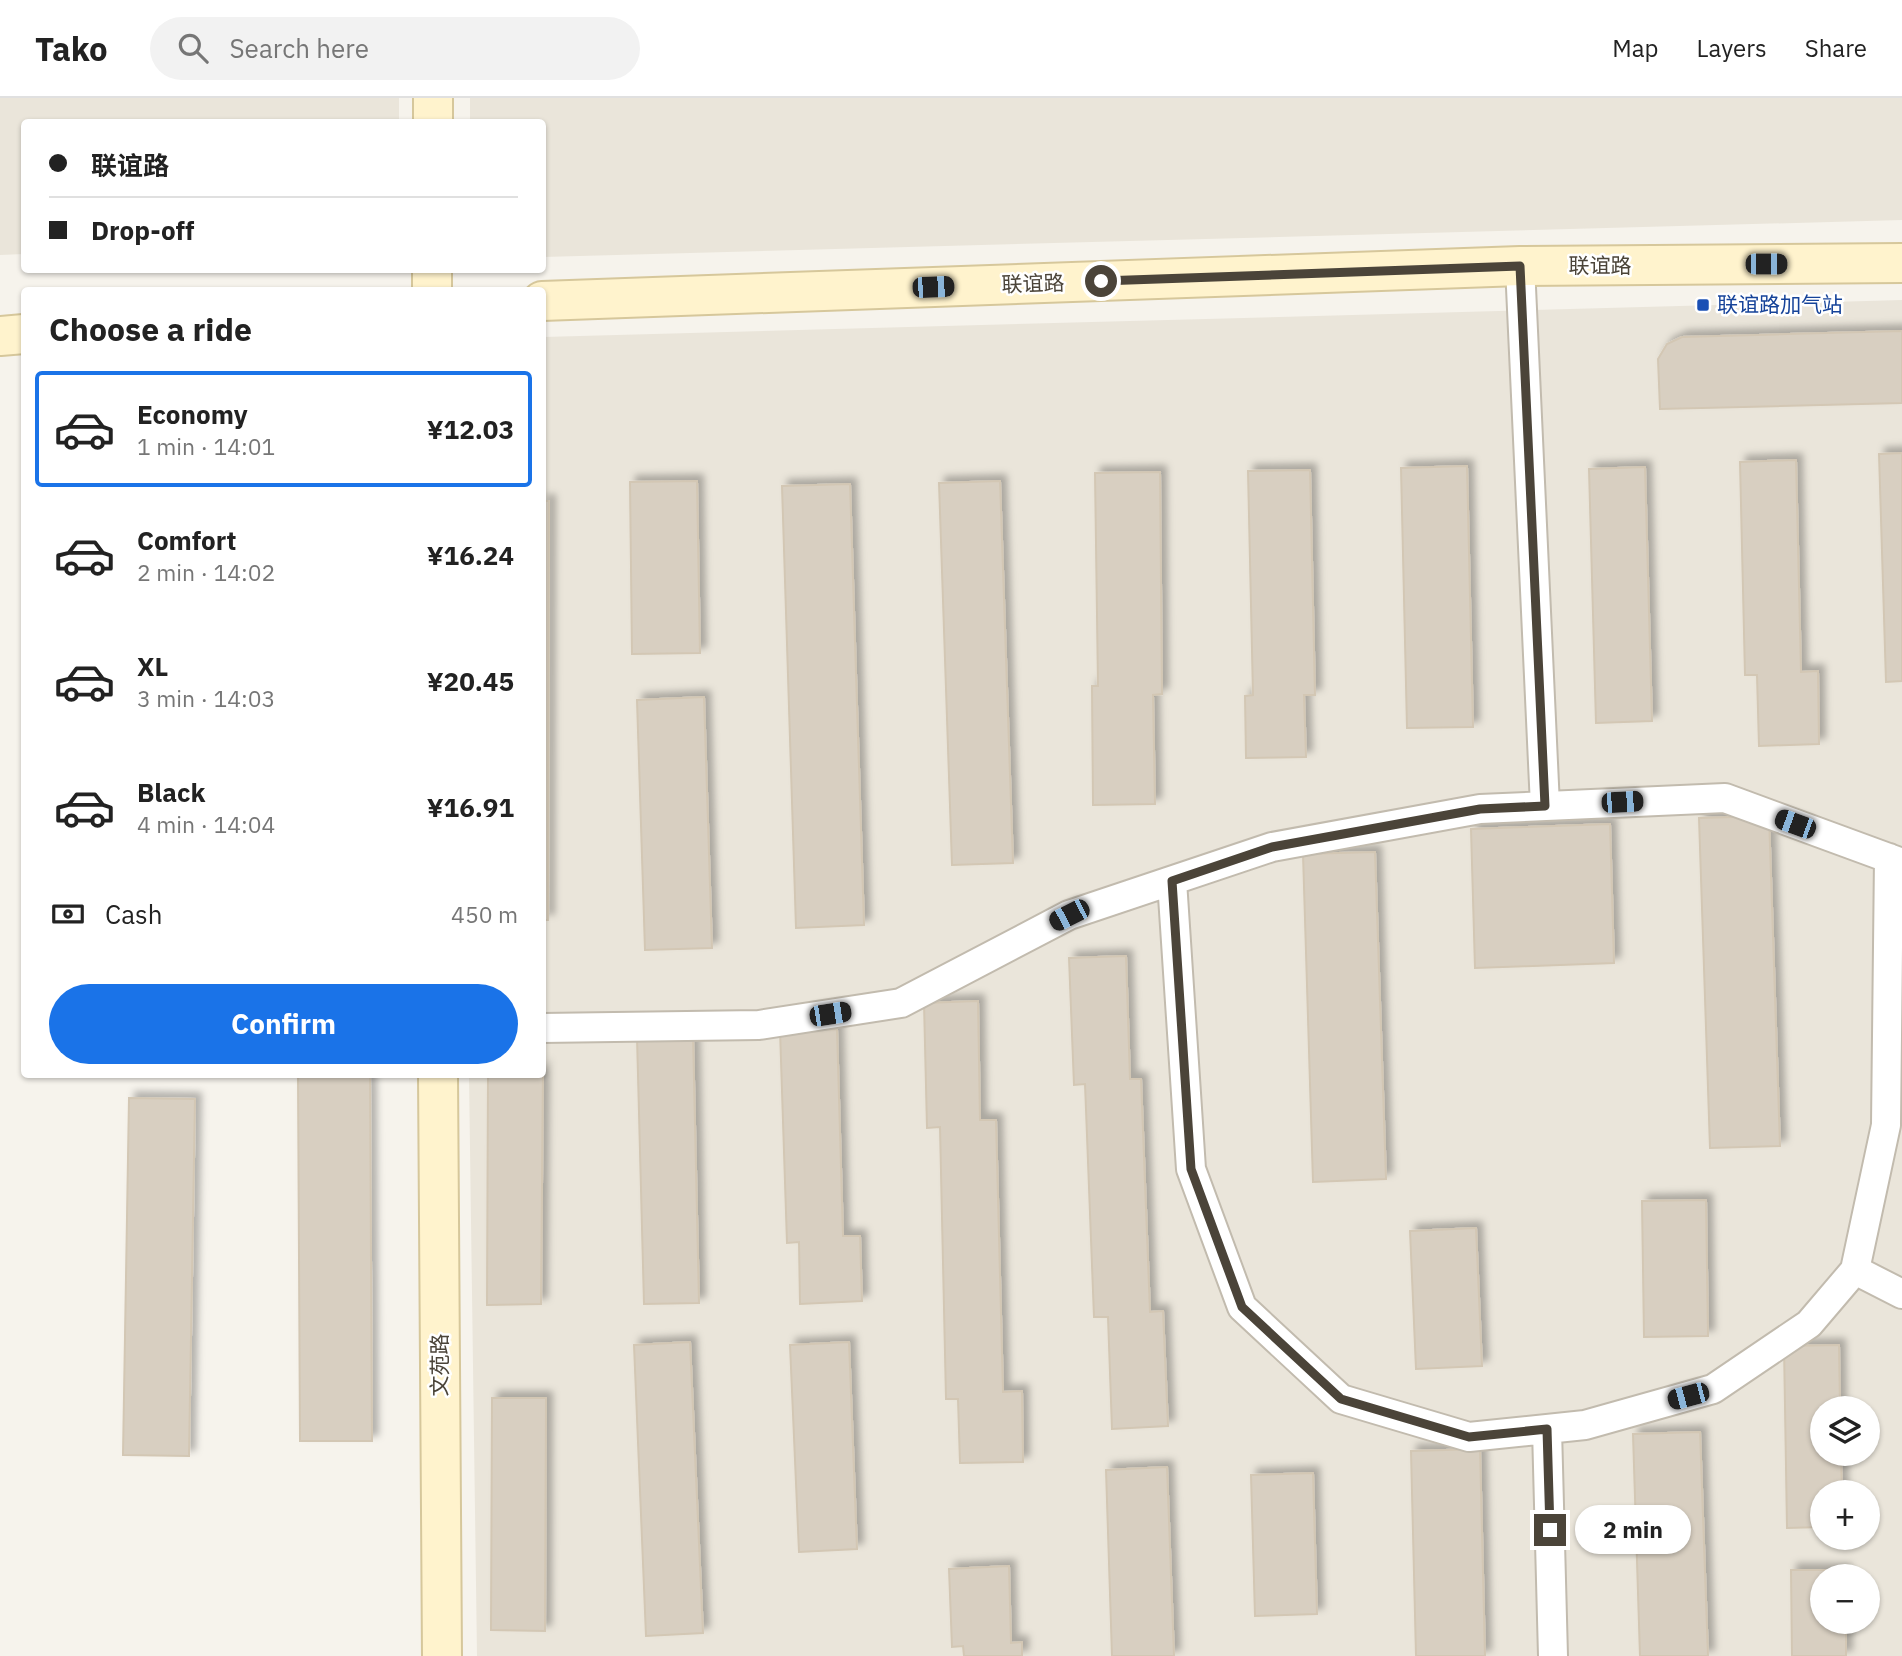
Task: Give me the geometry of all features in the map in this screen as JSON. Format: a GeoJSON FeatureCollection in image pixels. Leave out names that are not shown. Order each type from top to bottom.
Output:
{"type":"FeatureCollection","features":[{"type":"Feature","properties":{"kind":"street"},"geometry":{"type":"LineString","coordinates":[[433,98],[433,119]]}},
{"type":"Feature","properties":{"kind":"street","name":"联谊路"},"geometry":{"type":"LineString","coordinates":[[546,301],[1520,266],[1902,263]]}},
{"type":"Feature","properties":{"kind":"street"},"geometry":{"type":"LineString","coordinates":[[1520,266],[1545,806]]}},
{"type":"Feature","properties":{"kind":"street"},"geometry":{"type":"LineString","coordinates":[[0,336],[21,334]]}},
{"type":"Feature","properties":{"kind":"street"},"geometry":{"type":"LineString","coordinates":[[546,1028],[759,1025],[901,1003],[1069,915],[1272,847],[1480,809],[1725,798],[1895,861],[1886,1125],[1855,1270],[1810,1324],[1713,1389],[1585,1425],[1469,1437],[1341,1399],[1242,1307],[1191,1169],[1172,881]]}},
{"type":"Feature","properties":{"kind":"street","name":"文苑路"},"geometry":{"type":"LineString","coordinates":[[438,1078],[442,1656]]}},
{"type":"Feature","properties":{"kind":"street"},"geometry":{"type":"LineString","coordinates":[[1855,1270],[1902,1294]]}},
{"type":"Feature","properties":{"kind":"street"},"geometry":{"type":"LineString","coordinates":[[1547,1429],[1553,1656]]}},
{"type":"Feature","properties":{"kind":"shaded area"},"geometry":{"type":"Polygon","coordinates":[[[0,98],[399,98],[399,119],[21,119],[21,254],[0,255],[0,98]]]}},
{"type":"Feature","properties":{"kind":"shaded area"},"geometry":{"type":"Polygon","coordinates":[[[470,98],[1902,98],[1902,220],[546,257],[546,119],[470,119],[470,98]]]}},
{"type":"Feature","properties":{"kind":"shaded area"},"geometry":{"type":"Polygon","coordinates":[[[1902,300],[1902,1656],[477,1656],[469,1078],[546,1078],[546,337],[1902,300]]]}},
{"type":"Feature","properties":{"kind":"building"},"geometry":{"type":"Polygon","coordinates":[[[1902,331],[1902,403],[1660,409],[1658,359],[1667,344],[1682,337],[1902,331]]]}},
{"type":"Feature","properties":{"kind":"building"},"geometry":{"type":"Polygon","coordinates":[[[1902,453],[1902,681],[1886,682],[1879,454],[1902,453]]]}},
{"type":"Feature","properties":{"kind":"building"},"geometry":{"type":"Polygon","coordinates":[[[1796,460],[1801,672],[1818,671],[1819,744],[1759,746],[1757,675],[1745,675],[1740,462],[1796,460]]]}},
{"type":"Feature","properties":{"kind":"building"},"geometry":{"type":"Polygon","coordinates":[[[1467,466],[1473,727],[1407,728],[1401,468],[1467,466]]]}},
{"type":"Feature","properties":{"kind":"building"},"geometry":{"type":"Polygon","coordinates":[[[1645,467],[1652,721],[1596,723],[1589,469],[1645,467]]]}},
{"type":"Feature","properties":{"kind":"building"},"geometry":{"type":"Polygon","coordinates":[[[1310,470],[1315,695],[1304,695],[1306,757],[1246,758],[1245,696],[1253,695],[1248,471],[1310,470]]]}},
{"type":"Feature","properties":{"kind":"building"},"geometry":{"type":"Polygon","coordinates":[[[1160,472],[1162,694],[1153,695],[1155,804],[1093,805],[1092,686],[1098,686],[1095,473],[1160,472]]]}},
{"type":"Feature","properties":{"kind":"building"},"geometry":{"type":"Polygon","coordinates":[[[697,481],[700,653],[632,654],[630,482],[697,481]]]}},
{"type":"Feature","properties":{"kind":"building"},"geometry":{"type":"Polygon","coordinates":[[[1000,481],[1013,863],[952,865],[939,483],[1000,481]]]}},
{"type":"Feature","properties":{"kind":"building"},"geometry":{"type":"Polygon","coordinates":[[[850,484],[864,925],[796,928],[782,486],[850,484]]]}},
{"type":"Feature","properties":{"kind":"building"},"geometry":{"type":"Polygon","coordinates":[[[546,501],[549,501],[546,920],[546,501]]]}},
{"type":"Feature","properties":{"kind":"building"},"geometry":{"type":"Polygon","coordinates":[[[704,697],[712,948],[645,950],[637,700],[704,697]]]}},
{"type":"Feature","properties":{"kind":"building"},"geometry":{"type":"Polygon","coordinates":[[[1769,816],[1780,1146],[1710,1148],[1699,818],[1769,816]]]}},
{"type":"Feature","properties":{"kind":"building"},"geometry":{"type":"Polygon","coordinates":[[[1610,824],[1614,963],[1475,968],[1471,829],[1610,824]]]}},
{"type":"Feature","properties":{"kind":"building"},"geometry":{"type":"Polygon","coordinates":[[[1375,852],[1386,1179],[1313,1182],[1303,854],[1375,852]]]}},
{"type":"Feature","properties":{"kind":"building"},"geometry":{"type":"Polygon","coordinates":[[[1126,956],[1130,1079],[1141,1079],[1150,1312],[1163,1311],[1168,1426],[1112,1429],[1108,1317],[1094,1317],[1085,1084],[1074,1085],[1069,958],[1126,956]]]}},
{"type":"Feature","properties":{"kind":"building"},"geometry":{"type":"Polygon","coordinates":[[[978,1001],[980,1120],[996,1120],[1003,1392],[1022,1391],[1023,1462],[960,1463],[958,1399],[946,1399],[940,1127],[927,1128],[924,1003],[978,1001]]]}},
{"type":"Feature","properties":{"kind":"building"},"geometry":{"type":"Polygon","coordinates":[[[837,1029],[843,1236],[860,1236],[862,1301],[800,1304],[799,1242],[787,1243],[780,1030],[837,1029]]]}},
{"type":"Feature","properties":{"kind":"building"},"geometry":{"type":"Polygon","coordinates":[[[693,1035],[699,1303],[644,1304],[637,1037],[693,1035]]]}},
{"type":"Feature","properties":{"kind":"building"},"geometry":{"type":"Polygon","coordinates":[[[298,1078],[370,1078],[372,1441],[300,1441],[298,1078]]]}},
{"type":"Feature","properties":{"kind":"building"},"geometry":{"type":"Polygon","coordinates":[[[488,1078],[543,1078],[541,1304],[487,1305],[488,1078]]]}},
{"type":"Feature","properties":{"kind":"building"},"geometry":{"type":"Polygon","coordinates":[[[129,1098],[195,1099],[189,1456],[123,1455],[129,1098]]]}},
{"type":"Feature","properties":{"kind":"building"},"geometry":{"type":"Polygon","coordinates":[[[1706,1200],[1708,1336],[1644,1337],[1642,1201],[1706,1200]]]}},
{"type":"Feature","properties":{"kind":"building"},"geometry":{"type":"Polygon","coordinates":[[[1476,1228],[1482,1366],[1416,1369],[1410,1231],[1476,1228]]]}},
{"type":"Feature","properties":{"kind":"building"},"geometry":{"type":"Polygon","coordinates":[[[690,1342],[703,1633],[646,1636],[634,1345],[690,1342]]]}},
{"type":"Feature","properties":{"kind":"building"},"geometry":{"type":"Polygon","coordinates":[[[849,1342],[857,1549],[799,1552],[790,1345],[849,1342]]]}},
{"type":"Feature","properties":{"kind":"building"},"geometry":{"type":"Polygon","coordinates":[[[1839,1345],[1840,1396],[1810,1396],[1810,1466],[1841,1466],[1842,1480],[1810,1480],[1810,1527],[1787,1528],[1784,1346],[1839,1345]]]}},
{"type":"Feature","properties":{"kind":"building"},"geometry":{"type":"Polygon","coordinates":[[[492,1398],[546,1398],[545,1631],[491,1630],[492,1398]]]}},
{"type":"Feature","properties":{"kind":"building"},"geometry":{"type":"Polygon","coordinates":[[[1700,1432],[1708,1656],[1640,1656],[1633,1434],[1700,1432]]]}},
{"type":"Feature","properties":{"kind":"building"},"geometry":{"type":"Polygon","coordinates":[[[1480,1449],[1485,1656],[1416,1656],[1411,1451],[1480,1449]]]}},
{"type":"Feature","properties":{"kind":"building"},"geometry":{"type":"Polygon","coordinates":[[[1167,1467],[1174,1656],[1112,1656],[1106,1470],[1167,1467]]]}},
{"type":"Feature","properties":{"kind":"building"},"geometry":{"type":"Polygon","coordinates":[[[1313,1473],[1317,1614],[1255,1616],[1251,1475],[1313,1473]]]}},
{"type":"Feature","properties":{"kind":"building"},"geometry":{"type":"Polygon","coordinates":[[[1009,1566],[1011,1643],[1022,1642],[1022,1656],[964,1656],[963,1646],[952,1647],[949,1569],[1009,1566]]]}},
{"type":"Feature","properties":{"kind":"building"},"geometry":{"type":"Polygon","coordinates":[[[1791,1570],[1810,1570],[1810,1634],[1846,1634],[1846,1656],[1792,1656],[1791,1570]]]}},
{"type":"Feature","properties":{"kind":"place","name":"联谊路加气站"},"geometry":{"type":"Point","coordinates":[1703,305]}},
{"type":"Feature","properties":{"kind":"route"},"geometry":{"type":"LineString","coordinates":[[1101,281],[1520,266],[1545,806],[1480,809],[1272,847],[1172,881],[1191,1169],[1242,1307],[1341,1399],[1469,1437],[1547,1429],[1550,1530]]}}]}
